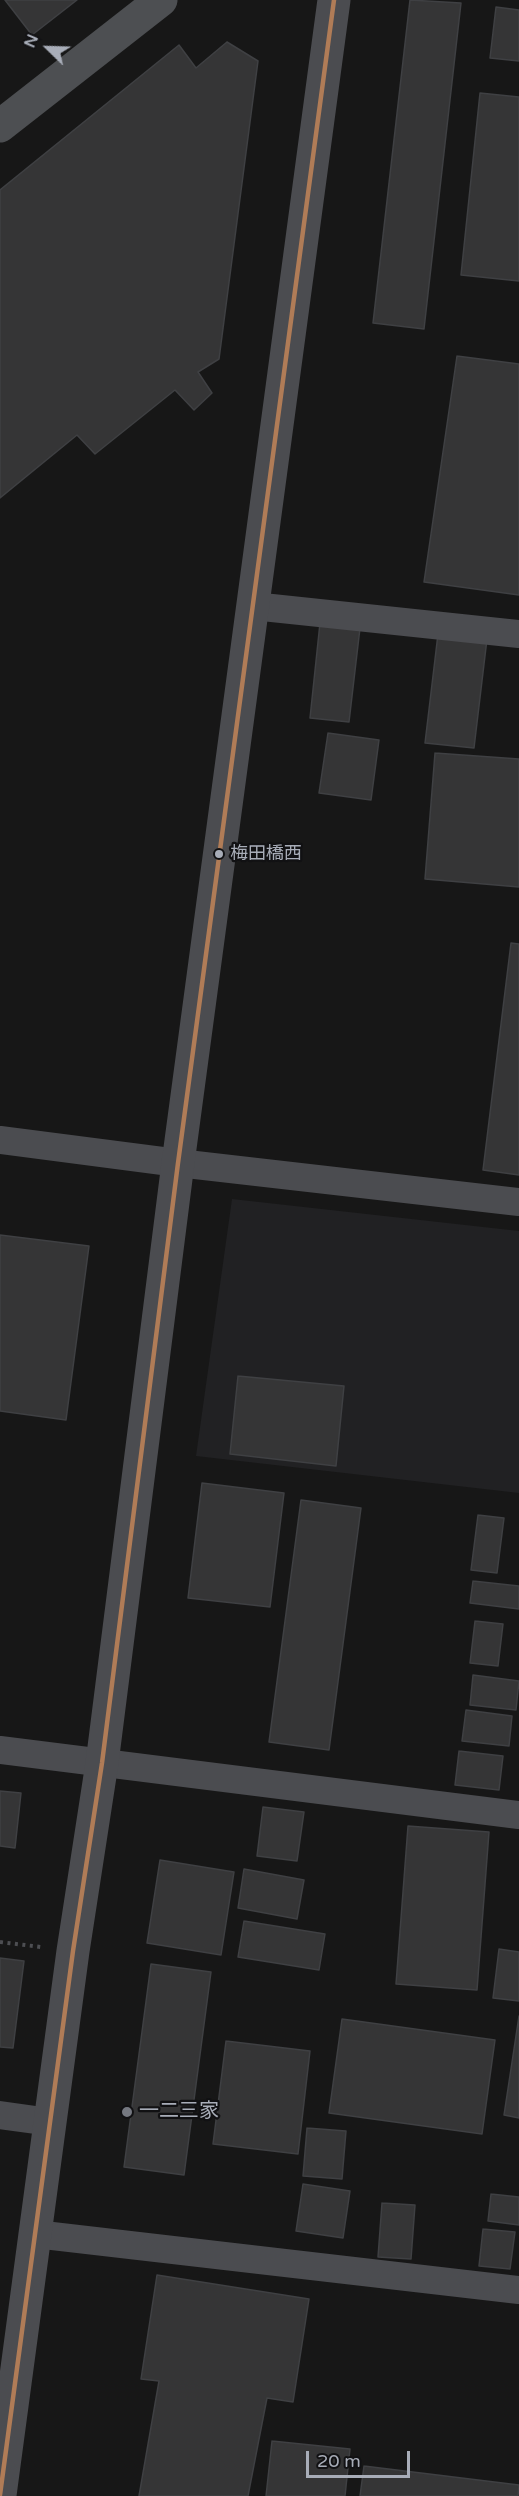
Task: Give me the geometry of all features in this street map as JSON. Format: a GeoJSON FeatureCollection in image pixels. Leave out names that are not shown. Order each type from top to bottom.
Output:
{"type":"FeatureCollection","features":[{"type":"Feature","properties":{"kind":"main road"},"geometry":{"type":"LineString","coordinates":[[0,126],[161,0]]}},
{"type":"Feature","properties":{"kind":"street"},"geometry":{"type":"LineString","coordinates":[[0,2494],[73,1951],[102,1763],[178,1163],[334,0]]}},
{"type":"Feature","properties":{"kind":"street"},"geometry":{"type":"LineString","coordinates":[[253,606],[519,634]]}},
{"type":"Feature","properties":{"kind":"street"},"geometry":{"type":"LineString","coordinates":[[0,1140],[519,1202]]}},
{"type":"Feature","properties":{"kind":"street"},"geometry":{"type":"LineString","coordinates":[[0,1750],[519,1815]]}},
{"type":"Feature","properties":{"kind":"street"},"geometry":{"type":"LineString","coordinates":[[0,2115],[50,2122]]}},
{"type":"Feature","properties":{"kind":"street"},"geometry":{"type":"LineString","coordinates":[[35,2234],[519,2290]]}},
{"type":"Feature","properties":{"kind":"shaded area"},"geometry":{"type":"Polygon","coordinates":[[[232,1199],[519,1231],[519,1493],[196,1456],[232,1199]]]}},
{"type":"Feature","properties":{"kind":"building"},"geometry":{"type":"Polygon","coordinates":[[[5,0],[77,0],[32,35],[5,0]]]}},
{"type":"Feature","properties":{"kind":"building"},"geometry":{"type":"Polygon","coordinates":[[[410,0],[461,3],[424,329],[373,323],[410,0]]]}},
{"type":"Feature","properties":{"kind":"building"},"geometry":{"type":"Polygon","coordinates":[[[496,7],[519,10],[519,61],[490,58],[496,7]]]}},
{"type":"Feature","properties":{"kind":"building"},"geometry":{"type":"Polygon","coordinates":[[[227,42],[258,61],[219,359],[198,372],[212,393],[194,410],[175,390],[95,454],[77,435],[0,498],[0,190],[179,45],[196,68],[227,42]]]}},
{"type":"Feature","properties":{"kind":"building"},"geometry":{"type":"Polygon","coordinates":[[[480,93],[519,97],[519,281],[461,275],[480,93]]]}},
{"type":"Feature","properties":{"kind":"building"},"geometry":{"type":"Polygon","coordinates":[[[457,356],[519,364],[519,595],[424,582],[457,356]]]}},
{"type":"Feature","properties":{"kind":"building"},"geometry":{"type":"Polygon","coordinates":[[[320,623],[360,628],[349,722],[310,718],[320,623]]]}},
{"type":"Feature","properties":{"kind":"building"},"geometry":{"type":"Polygon","coordinates":[[[438,634],[487,639],[474,748],[425,743],[438,634]]]}},
{"type":"Feature","properties":{"kind":"building"},"geometry":{"type":"Polygon","coordinates":[[[328,733],[379,740],[371,800],[319,793],[328,733]]]}},
{"type":"Feature","properties":{"kind":"building"},"geometry":{"type":"Polygon","coordinates":[[[435,753],[519,759],[519,887],[425,879],[435,753]]]}},
{"type":"Feature","properties":{"kind":"building"},"geometry":{"type":"Polygon","coordinates":[[[511,943],[519,944],[519,1175],[483,1170],[511,943]]]}},
{"type":"Feature","properties":{"kind":"building"},"geometry":{"type":"Polygon","coordinates":[[[0,1235],[89,1246],[66,1420],[0,1411],[0,1235]]]}},
{"type":"Feature","properties":{"kind":"building"},"geometry":{"type":"Polygon","coordinates":[[[238,1376],[344,1386],[336,1466],[230,1454],[238,1376]]]}},
{"type":"Feature","properties":{"kind":"building"},"geometry":{"type":"Polygon","coordinates":[[[202,1483],[284,1493],[270,1607],[188,1598],[202,1483]]]}},
{"type":"Feature","properties":{"kind":"building"},"geometry":{"type":"Polygon","coordinates":[[[301,1500],[361,1508],[329,1750],[269,1742],[301,1500]]]}},
{"type":"Feature","properties":{"kind":"building"},"geometry":{"type":"Polygon","coordinates":[[[478,1515],[504,1518],[497,1573],[471,1570],[478,1515]]]}},
{"type":"Feature","properties":{"kind":"building"},"geometry":{"type":"Polygon","coordinates":[[[473,1581],[519,1586],[519,1609],[470,1603],[473,1581]]]}},
{"type":"Feature","properties":{"kind":"building"},"geometry":{"type":"Polygon","coordinates":[[[475,1621],[503,1624],[498,1666],[470,1663],[475,1621]]]}},
{"type":"Feature","properties":{"kind":"building"},"geometry":{"type":"Polygon","coordinates":[[[473,1675],[519,1681],[516,1710],[470,1705],[473,1675]]]}},
{"type":"Feature","properties":{"kind":"building"},"geometry":{"type":"Polygon","coordinates":[[[466,1710],[512,1716],[509,1746],[462,1741],[466,1710]]]}},
{"type":"Feature","properties":{"kind":"building"},"geometry":{"type":"Polygon","coordinates":[[[459,1751],[503,1756],[499,1790],[455,1785],[459,1751]]]}},
{"type":"Feature","properties":{"kind":"building"},"geometry":{"type":"Polygon","coordinates":[[[0,1791],[21,1793],[15,1848],[0,1846],[0,1791]]]}},
{"type":"Feature","properties":{"kind":"building"},"geometry":{"type":"Polygon","coordinates":[[[263,1807],[304,1812],[297,1861],[257,1856],[263,1807]]]}},
{"type":"Feature","properties":{"kind":"building"},"geometry":{"type":"Polygon","coordinates":[[[408,1826],[489,1832],[477,1990],[396,1984],[408,1826]]]}},
{"type":"Feature","properties":{"kind":"building"},"geometry":{"type":"Polygon","coordinates":[[[160,1860],[234,1872],[221,1955],[147,1943],[160,1860]]]}},
{"type":"Feature","properties":{"kind":"building"},"geometry":{"type":"Polygon","coordinates":[[[244,1869],[304,1880],[297,1919],[238,1908],[244,1869]]]}},
{"type":"Feature","properties":{"kind":"building"},"geometry":{"type":"Polygon","coordinates":[[[244,1921],[325,1934],[319,1970],[238,1957],[244,1921]]]}},
{"type":"Feature","properties":{"kind":"building"},"geometry":{"type":"Polygon","coordinates":[[[499,1949],[519,1952],[519,2001],[493,1998],[499,1949]]]}},
{"type":"Feature","properties":{"kind":"building"},"geometry":{"type":"Polygon","coordinates":[[[0,1958],[24,1961],[13,2048],[0,2047],[0,1958]]]}},
{"type":"Feature","properties":{"kind":"building"},"geometry":{"type":"Polygon","coordinates":[[[151,1964],[211,1972],[184,2175],[124,2167],[151,1964]]]}},
{"type":"Feature","properties":{"kind":"building"},"geometry":{"type":"Polygon","coordinates":[[[519,2016],[519,2118],[504,2115],[519,2016]]]}},
{"type":"Feature","properties":{"kind":"building"},"geometry":{"type":"Polygon","coordinates":[[[342,2019],[495,2040],[482,2134],[329,2113],[342,2019]]]}},
{"type":"Feature","properties":{"kind":"building"},"geometry":{"type":"Polygon","coordinates":[[[226,2041],[310,2051],[298,2154],[213,2144],[226,2041]]]}},
{"type":"Feature","properties":{"kind":"building"},"geometry":{"type":"Polygon","coordinates":[[[307,2128],[346,2131],[342,2179],[303,2176],[307,2128]]]}},
{"type":"Feature","properties":{"kind":"building"},"geometry":{"type":"Polygon","coordinates":[[[303,2184],[350,2191],[343,2238],[296,2231],[303,2184]]]}},
{"type":"Feature","properties":{"kind":"building"},"geometry":{"type":"Polygon","coordinates":[[[491,2194],[519,2197],[519,2225],[488,2221],[491,2194]]]}},
{"type":"Feature","properties":{"kind":"building"},"geometry":{"type":"Polygon","coordinates":[[[382,2203],[415,2205],[411,2259],[378,2257],[382,2203]]]}},
{"type":"Feature","properties":{"kind":"building"},"geometry":{"type":"Polygon","coordinates":[[[483,2229],[515,2232],[510,2269],[479,2266],[483,2229]]]}},
{"type":"Feature","properties":{"kind":"building"},"geometry":{"type":"Polygon","coordinates":[[[157,2275],[309,2299],[293,2402],[267,2398],[248,2496],[139,2496],[159,2381],[141,2379],[157,2275]]]}},
{"type":"Feature","properties":{"kind":"building"},"geometry":{"type":"Polygon","coordinates":[[[272,2441],[350,2449],[345,2496],[266,2496],[272,2441]]]}},
{"type":"Feature","properties":{"kind":"building"},"geometry":{"type":"Polygon","coordinates":[[[364,2466],[519,2485],[518,2496],[360,2496],[364,2466]]]}},
{"type":"Feature","properties":{"kind":"transit line"},"geometry":{"type":"LineString","coordinates":[[0,2495],[73,1951],[102,1763],[178,1163],[334,0]]}},
{"type":"Feature","properties":{"kind":"place","name":"梅田橋西"},"geometry":{"type":"Point","coordinates":[219,854]}},
{"type":"Feature","properties":{"kind":"place","name":"一二三家"},"geometry":{"type":"Point","coordinates":[127,2112]}}]}
